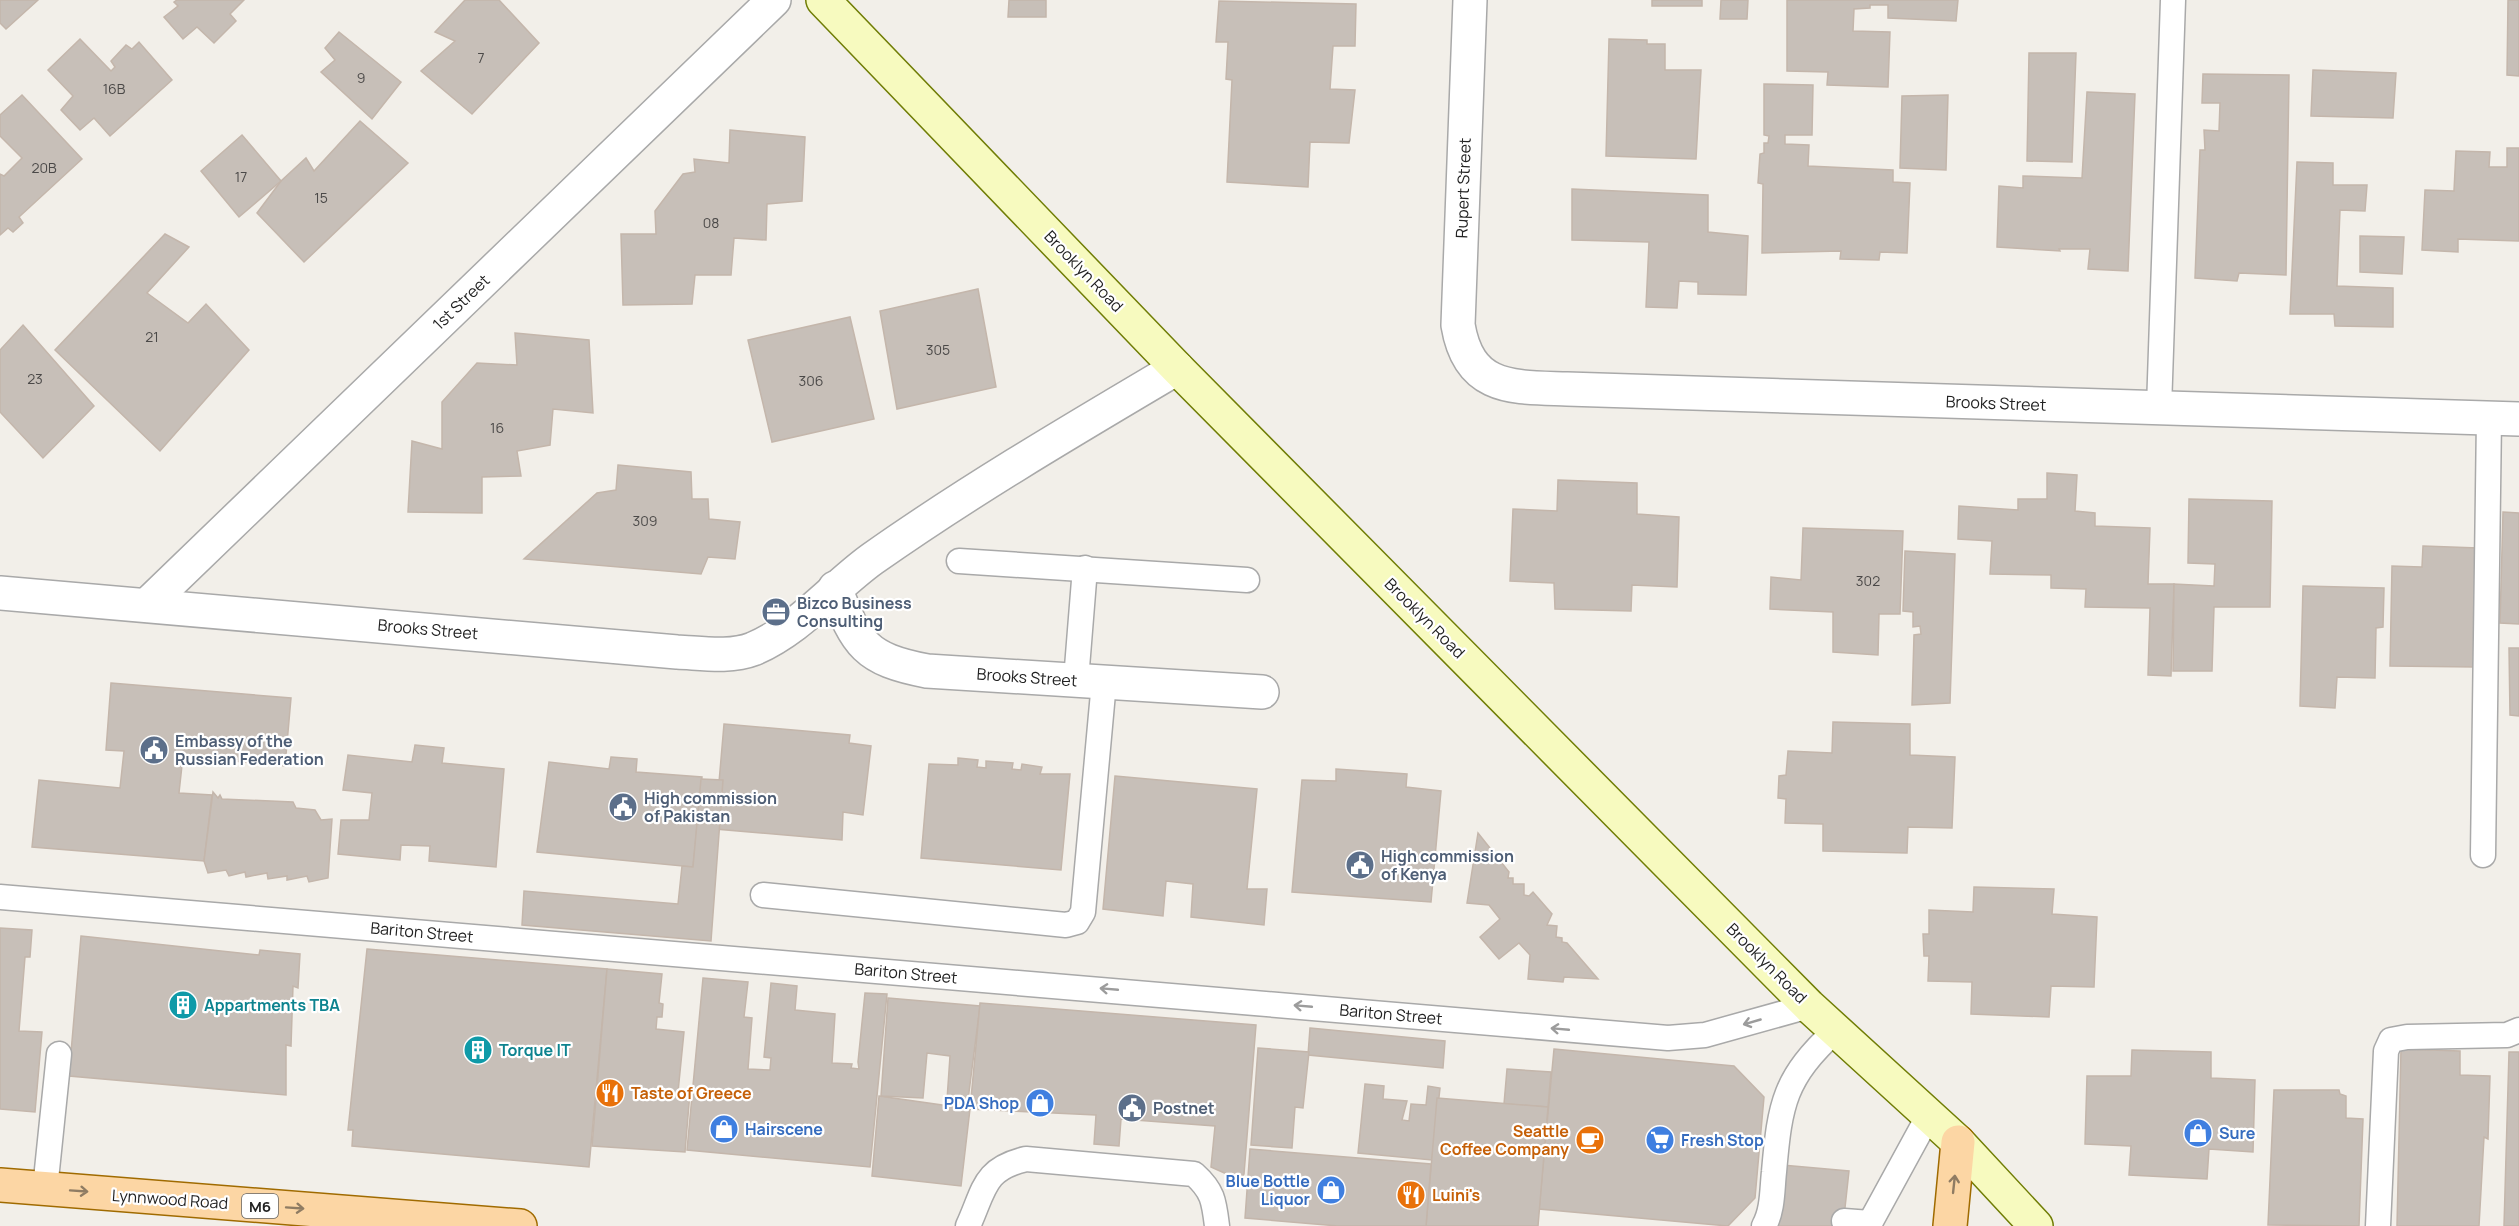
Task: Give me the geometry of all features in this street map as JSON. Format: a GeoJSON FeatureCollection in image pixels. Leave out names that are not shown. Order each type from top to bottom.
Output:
{"type":"FeatureCollection","features":[{"type":"Feature","properties":{"kind":"main road","name":"Brooklyn Road"},"geometry":{"type":"LineString","coordinates":[[823,0],[1177,368],[1809,1006],[1958,1142],[2036,1226]]}},
{"type":"Feature","properties":{"kind":"main road"},"geometry":{"type":"LineString","coordinates":[[1950,1226],[1958,1142]]}},
{"type":"Feature","properties":{"kind":"main road","name":"Lynnwood Road"},"geometry":{"type":"LineString","coordinates":[[0,1185],[520,1226]]}},
{"type":"Feature","properties":{"kind":"street","name":"1st Street"},"geometry":{"type":"LineString","coordinates":[[147,605],[774,0]]}},
{"type":"Feature","properties":{"kind":"street","name":"Rupert Street"},"geometry":{"type":"LineString","coordinates":[[1470,0],[1458,326],[1467,358],[1477,371]]}},
{"type":"Feature","properties":{"kind":"street","name":"Brooks Street"},"geometry":{"type":"LineString","coordinates":[[0,593],[721,655],[750,650],[774,639],[803,618],[834,588],[916,529],[1177,368]]}},
{"type":"Feature","properties":{"kind":"street","name":"Brooks Street"},"geometry":{"type":"LineString","coordinates":[[1477,371],[1500,383],[1530,387],[2504,419]]}},
{"type":"Feature","properties":{"kind":"street","name":"Brooks Street"},"geometry":{"type":"LineString","coordinates":[[834,588],[855,634],[872,653],[893,664],[927,671],[1262,692]]}},
{"type":"Feature","properties":{"kind":"lane"},"geometry":{"type":"LineString","coordinates":[[2159,408],[2173,0]]}},
{"type":"Feature","properties":{"kind":"lane"},"geometry":{"type":"LineString","coordinates":[[2483,855],[2504,419]]}},
{"type":"Feature","properties":{"kind":"lane"},"geometry":{"type":"LineString","coordinates":[[959,561],[1247,580]]}},
{"type":"Feature","properties":{"kind":"lane"},"geometry":{"type":"LineString","coordinates":[[763,895],[1066,925],[1077,922],[1083,912],[1090,681],[1085,568]]}},
{"type":"Feature","properties":{"kind":"lane","name":"Bariton Street"},"geometry":{"type":"LineString","coordinates":[[0,897],[1668,1038],[1706,1035],[1809,1006]]}},
{"type":"Feature","properties":{"kind":"lane"},"geometry":{"type":"LineString","coordinates":[[1770,1219],[1775,1160],[1787,1090],[1809,1055],[1836,1030]]}},
{"type":"Feature","properties":{"kind":"lane"},"geometry":{"type":"LineString","coordinates":[[2378,1226],[2386,1052],[2391,1040],[2407,1037],[2507,1035],[2519,1030]]}},
{"type":"Feature","properties":{"kind":"lane"},"geometry":{"type":"LineString","coordinates":[[45,1189],[59,1054]]}},
{"type":"Feature","properties":{"kind":"lane"},"geometry":{"type":"LineString","coordinates":[[1844,1221],[1870,1223],[1929,1115]]}},
{"type":"Feature","properties":{"kind":"lane"},"geometry":{"type":"LineString","coordinates":[[968,1226],[993,1173],[1005,1164],[1026,1160],[1194,1174],[1209,1188],[1215,1206],[1217,1226]]}},
{"type":"Feature","properties":{"kind":"building"},"geometry":{"type":"Polygon","coordinates":[[[0,0],[38,0],[6,29],[0,23],[0,0]]]}},
{"type":"Feature","properties":{"kind":"building"},"geometry":{"type":"Polygon","coordinates":[[[177,0],[244,0],[230,14],[236,21],[214,43],[197,27],[183,39],[164,17],[178,6],[174,2],[177,0]]]}},
{"type":"Feature","properties":{"kind":"building"},"geometry":{"type":"Polygon","coordinates":[[[465,0],[499,0],[539,43],[472,114],[421,71],[455,41],[435,32],[465,0]]]}},
{"type":"Feature","properties":{"kind":"building"},"geometry":{"type":"Polygon","coordinates":[[[1009,0],[1046,0],[1046,17],[1008,17],[1009,0]]]}},
{"type":"Feature","properties":{"kind":"building"},"geometry":{"type":"Polygon","coordinates":[[[1652,0],[1702,0],[1702,6],[1652,6],[1652,0]]]}},
{"type":"Feature","properties":{"kind":"building"},"geometry":{"type":"Polygon","coordinates":[[[1721,0],[1748,0],[1747,19],[1720,19],[1721,0]]]}},
{"type":"Feature","properties":{"kind":"building"},"geometry":{"type":"Polygon","coordinates":[[[1787,0],[1958,0],[1956,21],[1888,18],[1888,5],[1870,5],[1870,8],[1854,9],[1853,31],[1890,32],[1888,87],[1827,85],[1828,72],[1787,71],[1787,0]]]}},
{"type":"Feature","properties":{"kind":"building"},"geometry":{"type":"Polygon","coordinates":[[[2508,0],[2519,0],[2519,76],[2507,75],[2508,0]]]}},
{"type":"Feature","properties":{"kind":"building"},"geometry":{"type":"Polygon","coordinates":[[[1219,1],[1356,4],[1355,46],[1333,46],[1330,89],[1355,90],[1349,143],[1310,142],[1308,187],[1227,182],[1232,80],[1226,79],[1228,42],[1216,42],[1219,1]]]}},
{"type":"Feature","properties":{"kind":"building"},"geometry":{"type":"Polygon","coordinates":[[[339,32],[401,82],[372,119],[321,72],[335,60],[325,48],[339,32]]]}},
{"type":"Feature","properties":{"kind":"building"},"geometry":{"type":"Polygon","coordinates":[[[80,39],[111,71],[115,67],[111,61],[126,45],[132,49],[139,42],[172,80],[110,136],[94,118],[80,130],[61,110],[73,96],[48,70],[80,39]]]}},
{"type":"Feature","properties":{"kind":"building"},"geometry":{"type":"Polygon","coordinates":[[[1609,39],[1647,40],[1647,44],[1665,44],[1665,70],[1701,70],[1696,159],[1606,156],[1609,39]]]}},
{"type":"Feature","properties":{"kind":"building"},"geometry":{"type":"Polygon","coordinates":[[[2029,53],[2076,53],[2072,162],[2027,161],[2029,53]]]}},
{"type":"Feature","properties":{"kind":"building"},"geometry":{"type":"Polygon","coordinates":[[[2313,70],[2396,73],[2393,118],[2311,116],[2313,70]]]}},
{"type":"Feature","properties":{"kind":"building"},"geometry":{"type":"Polygon","coordinates":[[[2203,74],[2289,75],[2286,275],[2239,273],[2237,281],[2195,278],[2200,150],[2205,150],[2204,130],[2219,131],[2220,103],[2202,103],[2203,74]]]}},
{"type":"Feature","properties":{"kind":"building"},"geometry":{"type":"Polygon","coordinates":[[[1764,84],[1813,85],[1812,135],[1785,135],[1785,144],[1809,145],[1808,166],[1893,170],[1893,182],[1910,183],[1907,253],[1880,252],[1879,260],[1840,259],[1841,251],[1762,253],[1763,184],[1758,183],[1760,154],[1764,153],[1764,143],[1768,143],[1769,136],[1764,135],[1764,84]]]}},
{"type":"Feature","properties":{"kind":"building"},"geometry":{"type":"Polygon","coordinates":[[[2087,92],[2135,94],[2128,271],[2088,269],[2090,249],[2059,249],[2060,251],[1997,247],[1999,186],[2023,188],[2023,176],[2082,178],[2087,92]]]}},
{"type":"Feature","properties":{"kind":"building"},"geometry":{"type":"Polygon","coordinates":[[[22,95],[82,159],[19,217],[23,223],[13,232],[8,228],[0,235],[0,174],[4,176],[22,158],[0,136],[0,115],[22,95]]]}},
{"type":"Feature","properties":{"kind":"building"},"geometry":{"type":"Polygon","coordinates":[[[1948,95],[1946,170],[1900,168],[1902,96],[1948,95]]]}},
{"type":"Feature","properties":{"kind":"building"},"geometry":{"type":"Polygon","coordinates":[[[360,121],[408,163],[304,262],[257,213],[281,181],[306,158],[314,171],[360,121]]]}},
{"type":"Feature","properties":{"kind":"building"},"geometry":{"type":"Polygon","coordinates":[[[730,130],[805,137],[802,201],[767,204],[766,240],[734,238],[731,275],[695,275],[692,304],[623,305],[621,234],[656,234],[655,211],[683,174],[695,172],[694,159],[729,163],[730,130]]]}},
{"type":"Feature","properties":{"kind":"building"},"geometry":{"type":"Polygon","coordinates":[[[242,135],[281,181],[239,217],[201,171],[242,135]]]}},
{"type":"Feature","properties":{"kind":"building"},"geometry":{"type":"Polygon","coordinates":[[[2507,148],[2519,148],[2519,241],[2458,239],[2458,252],[2422,250],[2425,190],[2454,191],[2456,151],[2490,152],[2489,167],[2507,167],[2507,148]]]}},
{"type":"Feature","properties":{"kind":"building"},"geometry":{"type":"Polygon","coordinates":[[[2297,162],[2333,163],[2333,185],[2367,185],[2365,211],[2340,210],[2337,286],[2393,288],[2393,327],[2335,326],[2334,314],[2290,314],[2297,162]]]}},
{"type":"Feature","properties":{"kind":"building"},"geometry":{"type":"Polygon","coordinates":[[[1572,189],[1708,195],[1708,232],[1748,236],[1746,295],[1698,294],[1698,282],[1679,281],[1677,308],[1646,307],[1649,242],[1572,240],[1572,189]]]}},
{"type":"Feature","properties":{"kind":"building"},"geometry":{"type":"Polygon","coordinates":[[[165,234],[189,247],[147,293],[188,323],[206,304],[249,350],[160,451],[55,350],[165,234]]]}},
{"type":"Feature","properties":{"kind":"building"},"geometry":{"type":"Polygon","coordinates":[[[2360,236],[2404,237],[2402,274],[2360,272],[2360,236]]]}},
{"type":"Feature","properties":{"kind":"building"},"geometry":{"type":"Polygon","coordinates":[[[978,289],[996,387],[897,409],[880,311],[978,289]]]}},
{"type":"Feature","properties":{"kind":"building"},"geometry":{"type":"Polygon","coordinates":[[[850,317],[874,419],[772,442],[748,340],[850,317]]]}},
{"type":"Feature","properties":{"kind":"building"},"geometry":{"type":"Polygon","coordinates":[[[23,325],[94,406],[43,458],[0,412],[0,350],[23,325]]]}},
{"type":"Feature","properties":{"kind":"building"},"geometry":{"type":"Polygon","coordinates":[[[515,333],[589,340],[593,413],[553,409],[550,445],[517,451],[521,476],[482,477],[482,513],[408,512],[412,441],[442,449],[442,402],[477,363],[517,365],[515,333]]]}},
{"type":"Feature","properties":{"kind":"building"},"geometry":{"type":"Polygon","coordinates":[[[618,465],[691,472],[692,499],[708,499],[709,519],[740,522],[735,559],[708,557],[701,574],[524,559],[597,493],[616,490],[618,465]]]}},
{"type":"Feature","properties":{"kind":"building"},"geometry":{"type":"Polygon","coordinates":[[[2047,473],[2077,475],[2075,511],[2095,513],[2095,526],[2150,528],[2148,584],[2174,584],[2171,676],[2148,675],[2150,608],[2085,607],[2086,589],[2051,588],[2051,575],[1990,574],[1992,541],[1958,539],[1959,506],[2018,510],[2018,499],[2047,499],[2047,473]]]}},
{"type":"Feature","properties":{"kind":"building"},"geometry":{"type":"Polygon","coordinates":[[[1558,480],[1637,483],[1637,514],[1679,517],[1677,587],[1632,585],[1631,611],[1555,609],[1554,583],[1510,581],[1513,509],[1557,511],[1558,480]]]}},
{"type":"Feature","properties":{"kind":"building"},"geometry":{"type":"Polygon","coordinates":[[[2189,499],[2272,501],[2270,607],[2214,607],[2212,671],[2173,671],[2174,584],[2214,586],[2215,564],[2188,563],[2189,499]]]}},
{"type":"Feature","properties":{"kind":"building"},"geometry":{"type":"Polygon","coordinates":[[[2503,512],[2519,513],[2519,624],[2500,623],[2503,512]]]}},
{"type":"Feature","properties":{"kind":"building"},"geometry":{"type":"Polygon","coordinates":[[[1803,528],[1903,531],[1900,614],[1879,614],[1878,655],[1833,652],[1833,612],[1770,609],[1771,577],[1801,580],[1803,528]]]}},
{"type":"Feature","properties":{"kind":"building"},"geometry":{"type":"Polygon","coordinates":[[[2423,546],[2478,548],[2475,667],[2390,666],[2392,566],[2422,567],[2423,546]]]}},
{"type":"Feature","properties":{"kind":"building"},"geometry":{"type":"Polygon","coordinates":[[[1905,551],[1955,554],[1950,703],[1912,705],[1914,635],[1921,634],[1920,626],[1913,627],[1913,612],[1903,611],[1905,551]]]}},
{"type":"Feature","properties":{"kind":"building"},"geometry":{"type":"Polygon","coordinates":[[[2303,586],[2384,588],[2383,627],[2376,628],[2375,678],[2337,677],[2335,708],[2300,706],[2303,586]]]}},
{"type":"Feature","properties":{"kind":"building"},"geometry":{"type":"Polygon","coordinates":[[[2509,648],[2519,648],[2519,716],[2510,715],[2509,648]]]}},
{"type":"Feature","properties":{"kind":"building"},"geometry":{"type":"Polygon","coordinates":[[[111,683],[291,698],[285,766],[183,756],[179,793],[212,795],[204,861],[32,847],[39,780],[120,788],[124,751],[106,750],[111,683]]]}},
{"type":"Feature","properties":{"kind":"building"},"geometry":{"type":"Polygon","coordinates":[[[1833,722],[1910,724],[1910,755],[1955,757],[1952,828],[1908,827],[1907,853],[1823,851],[1823,824],[1785,823],[1786,799],[1778,798],[1779,776],[1786,775],[1788,751],[1832,753],[1833,722]]]}},
{"type":"Feature","properties":{"kind":"building"},"geometry":{"type":"Polygon","coordinates":[[[724,724],[850,735],[849,743],[871,746],[863,815],[843,812],[842,840],[715,829],[724,724]]]}},
{"type":"Feature","properties":{"kind":"building"},"geometry":{"type":"Polygon","coordinates":[[[415,745],[444,748],[442,763],[504,769],[496,867],[429,861],[430,846],[401,845],[400,860],[338,854],[341,820],[369,820],[372,793],[343,790],[348,755],[412,762],[415,745]]]}},
{"type":"Feature","properties":{"kind":"building"},"geometry":{"type":"Polygon","coordinates":[[[611,757],[637,759],[636,772],[702,777],[693,867],[537,852],[549,762],[609,769],[611,757]]]}},
{"type":"Feature","properties":{"kind":"building"},"geometry":{"type":"Polygon","coordinates":[[[958,758],[978,760],[977,767],[986,768],[986,761],[1013,763],[1012,769],[1021,770],[1022,764],[1042,767],[1040,774],[1070,774],[1061,870],[921,858],[929,764],[958,765],[958,758]]]}},
{"type":"Feature","properties":{"kind":"building"},"geometry":{"type":"Polygon","coordinates":[[[1336,769],[1407,774],[1406,787],[1441,791],[1431,902],[1292,892],[1302,780],[1336,781],[1336,769]]]}},
{"type":"Feature","properties":{"kind":"building"},"geometry":{"type":"Polygon","coordinates":[[[1115,776],[1257,789],[1247,889],[1267,889],[1264,925],[1191,917],[1193,884],[1166,881],[1163,916],[1103,909],[1115,776]]]}},
{"type":"Feature","properties":{"kind":"building"},"geometry":{"type":"Polygon","coordinates":[[[701,779],[723,780],[711,941],[522,925],[524,891],[678,904],[682,866],[693,867],[701,779]]]}},
{"type":"Feature","properties":{"kind":"building"},"geometry":{"type":"Polygon","coordinates":[[[213,792],[218,798],[220,795],[222,799],[293,802],[296,808],[315,810],[321,820],[332,819],[328,878],[309,882],[307,876],[287,880],[287,876],[268,879],[267,873],[246,877],[245,872],[229,876],[226,870],[208,873],[204,861],[213,792]]]}},
{"type":"Feature","properties":{"kind":"building"},"geometry":{"type":"Polygon","coordinates":[[[1478,833],[1509,872],[1508,878],[1513,878],[1513,884],[1524,884],[1524,895],[1529,896],[1533,892],[1552,914],[1547,925],[1557,926],[1556,937],[1562,938],[1562,942],[1567,943],[1598,979],[1564,977],[1563,982],[1528,979],[1530,955],[1519,943],[1499,959],[1480,937],[1500,919],[1489,905],[1467,903],[1478,833]]]}},
{"type":"Feature","properties":{"kind":"building"},"geometry":{"type":"Polygon","coordinates":[[[1974,887],[2054,889],[2052,914],[2097,917],[2094,987],[2051,986],[2049,1017],[1971,1014],[1972,982],[1928,981],[1929,956],[1924,956],[1923,934],[1929,934],[1929,910],[1973,912],[1974,887]]]}},
{"type":"Feature","properties":{"kind":"building"},"geometry":{"type":"Polygon","coordinates":[[[0,928],[32,930],[30,957],[25,957],[19,1031],[42,1032],[35,1112],[0,1109],[0,928]]]}},
{"type":"Feature","properties":{"kind":"building","name":"Appartments TBA"},"geometry":{"type":"Polygon","coordinates":[[[81,936],[259,955],[260,950],[300,954],[298,988],[293,986],[291,1046],[286,1045],[286,1095],[69,1076],[81,936]]]}},
{"type":"Feature","properties":{"kind":"building","name":"Torque IT"},"geometry":{"type":"Polygon","coordinates":[[[367,949],[607,969],[589,1167],[352,1146],[353,1130],[348,1130],[367,949]]]}},
{"type":"Feature","properties":{"kind":"building"},"geometry":{"type":"Polygon","coordinates":[[[607,969],[662,974],[659,1003],[663,1004],[662,1017],[657,1017],[656,1029],[684,1032],[678,1092],[690,1092],[685,1152],[592,1146],[607,969]]]}},
{"type":"Feature","properties":{"kind":"building"},"geometry":{"type":"Polygon","coordinates":[[[703,978],[748,982],[744,1017],[752,1018],[748,1069],[770,1070],[771,1058],[764,1057],[771,983],[797,986],[795,1010],[835,1014],[832,1063],[852,1064],[851,1068],[859,1069],[865,993],[887,994],[870,1167],[687,1150],[703,978]]]}},
{"type":"Feature","properties":{"kind":"building"},"geometry":{"type":"Polygon","coordinates":[[[888,998],[980,1006],[968,1100],[947,1100],[950,1056],[927,1053],[923,1098],[881,1096],[888,998]]]}},
{"type":"Feature","properties":{"kind":"building"},"geometry":{"type":"Polygon","coordinates":[[[980,1003],[1256,1025],[1244,1174],[1240,1180],[1211,1167],[1215,1126],[1121,1119],[1119,1146],[1094,1144],[1096,1115],[970,1109],[980,1003]]]}},
{"type":"Feature","properties":{"kind":"building"},"geometry":{"type":"Polygon","coordinates":[[[1310,1028],[1445,1041],[1443,1068],[1308,1055],[1310,1028]]]}},
{"type":"Feature","properties":{"kind":"building"},"geometry":{"type":"Polygon","coordinates":[[[1258,1048],[1309,1052],[1303,1108],[1295,1107],[1292,1148],[1251,1145],[1258,1048]]]}},
{"type":"Feature","properties":{"kind":"building"},"geometry":{"type":"Polygon","coordinates":[[[1554,1049],[1734,1066],[1764,1097],[1755,1198],[1728,1226],[1539,1209],[1554,1049]]]}},
{"type":"Feature","properties":{"kind":"building"},"geometry":{"type":"Polygon","coordinates":[[[2401,1049],[2460,1051],[2460,1075],[2490,1076],[2488,1139],[2484,1137],[2479,1226],[2397,1226],[2401,1049]]]}},
{"type":"Feature","properties":{"kind":"building"},"geometry":{"type":"Polygon","coordinates":[[[2132,1050],[2211,1052],[2211,1078],[2255,1080],[2253,1152],[2209,1149],[2207,1179],[2129,1175],[2131,1146],[2085,1144],[2087,1076],[2131,1076],[2132,1050]]]}},
{"type":"Feature","properties":{"kind":"building"},"geometry":{"type":"Polygon","coordinates":[[[2509,1052],[2519,1052],[2519,1226],[2504,1226],[2509,1052]]]}},
{"type":"Feature","properties":{"kind":"building"},"geometry":{"type":"Polygon","coordinates":[[[1507,1069],[1551,1072],[1548,1107],[1504,1104],[1507,1069]]]}},
{"type":"Feature","properties":{"kind":"building"},"geometry":{"type":"Polygon","coordinates":[[[1365,1084],[1384,1086],[1383,1099],[1407,1101],[1402,1120],[1409,1121],[1411,1104],[1426,1105],[1428,1086],[1440,1088],[1432,1160],[1358,1153],[1365,1084]]]}},
{"type":"Feature","properties":{"kind":"building"},"geometry":{"type":"Polygon","coordinates":[[[2274,1090],[2339,1090],[2340,1094],[2346,1096],[2346,1118],[2363,1119],[2359,1226],[2268,1225],[2274,1090]]]}},
{"type":"Feature","properties":{"kind":"building"},"geometry":{"type":"Polygon","coordinates":[[[879,1096],[970,1109],[961,1186],[872,1176],[879,1096]]]}},
{"type":"Feature","properties":{"kind":"building"},"geometry":{"type":"Polygon","coordinates":[[[1437,1098],[1548,1107],[1538,1226],[1426,1226],[1437,1098]]]}},
{"type":"Feature","properties":{"kind":"building"},"geometry":{"type":"Polygon","coordinates":[[[1250,1149],[1431,1164],[1426,1226],[1338,1226],[1245,1218],[1250,1149]]]}},
{"type":"Feature","properties":{"kind":"building"},"geometry":{"type":"Polygon","coordinates":[[[1782,1165],[1849,1171],[1843,1226],[1777,1226],[1782,1165]]]}},
{"type":"Feature","properties":{"kind":"place","name":"Bizco Business Consulting"},"geometry":{"type":"Point","coordinates":[776,612]}},
{"type":"Feature","properties":{"kind":"place","name":"Embassy of the Russian Federation"},"geometry":{"type":"Point","coordinates":[154,750]}},
{"type":"Feature","properties":{"kind":"place","name":"High commission of Pakistan"},"geometry":{"type":"Point","coordinates":[623,807]}},
{"type":"Feature","properties":{"kind":"place","name":"High commission of Kenya"},"geometry":{"type":"Point","coordinates":[1360,865]}},
{"type":"Feature","properties":{"kind":"place","name":"Appartments TBA"},"geometry":{"type":"Point","coordinates":[183,1005]}},
{"type":"Feature","properties":{"kind":"place","name":"Torque IT"},"geometry":{"type":"Point","coordinates":[478,1050]}},
{"type":"Feature","properties":{"kind":"place","name":"Taste of Greece"},"geometry":{"type":"Point","coordinates":[610,1093]}},
{"type":"Feature","properties":{"kind":"place","name":"PDA Shop"},"geometry":{"type":"Point","coordinates":[1040,1103]}},
{"type":"Feature","properties":{"kind":"place","name":"Postnet"},"geometry":{"type":"Point","coordinates":[1132,1108]}},
{"type":"Feature","properties":{"kind":"place","name":"Hairscene"},"geometry":{"type":"Point","coordinates":[724,1129]}},
{"type":"Feature","properties":{"kind":"place","name":"Sure"},"geometry":{"type":"Point","coordinates":[2198,1133]}},
{"type":"Feature","properties":{"kind":"place","name":"Seattle Coffee Company"},"geometry":{"type":"Point","coordinates":[1590,1140]}},
{"type":"Feature","properties":{"kind":"place","name":"Fresh Stop"},"geometry":{"type":"Point","coordinates":[1660,1140]}},
{"type":"Feature","properties":{"kind":"place","name":"Blue Bottle Liquor"},"geometry":{"type":"Point","coordinates":[1331,1190]}},
{"type":"Feature","properties":{"kind":"place","name":"Luini's"},"geometry":{"type":"Point","coordinates":[1411,1195]}}]}
